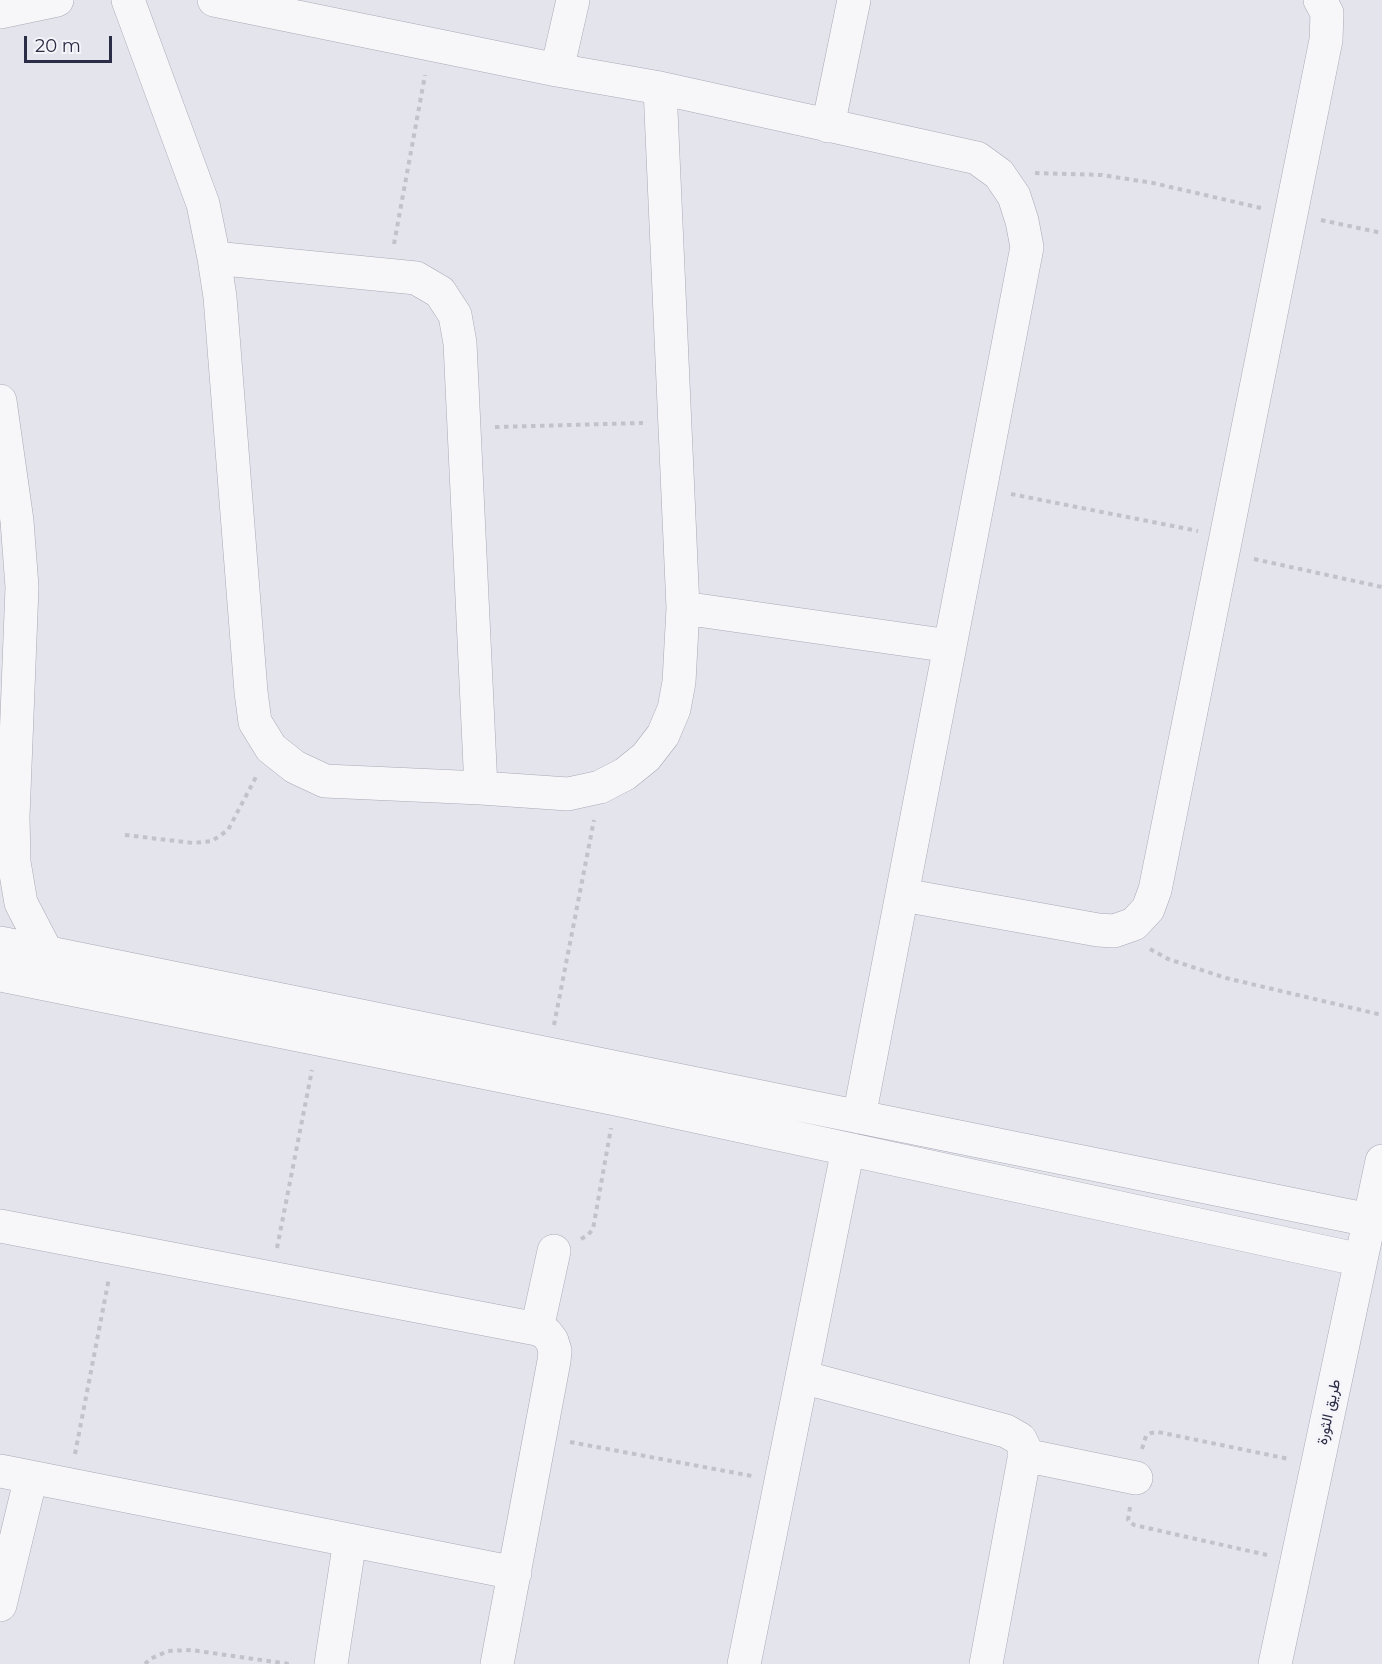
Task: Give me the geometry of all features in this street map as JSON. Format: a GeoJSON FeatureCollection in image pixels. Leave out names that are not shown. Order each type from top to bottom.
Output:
{"type":"FeatureCollection","features":[{"type":"Feature","properties":{"kind":"street"},"geometry":{"type":"LineString","coordinates":[[0,12],[57,0]]}},
{"type":"Feature","properties":{"kind":"street"},"geometry":{"type":"LineString","coordinates":[[128,0],[202,204],[214,258],[220,297],[255,722],[271,748],[295,767],[325,781],[481,788],[568,795],[600,787],[625,774],[639,763],[663,735],[674,709],[679,682],[682,608],[660,88]]}},
{"type":"Feature","properties":{"kind":"street"},"geometry":{"type":"LineString","coordinates":[[214,0],[557,70],[660,88],[977,158],[999,174],[1014,196],[1027,247],[859,1117]]}},
{"type":"Feature","properties":{"kind":"street"},"geometry":{"type":"LineString","coordinates":[[557,70],[573,0]]}},
{"type":"Feature","properties":{"kind":"street"},"geometry":{"type":"LineString","coordinates":[[828,126],[854,0]]}},
{"type":"Feature","properties":{"kind":"street"},"geometry":{"type":"LineString","coordinates":[[903,895],[1114,931],[1134,924],[1148,909],[1155,890],[1226,545],[1326,40],[1327,12],[1320,0]]}},
{"type":"Feature","properties":{"kind":"street"},"geometry":{"type":"LineString","coordinates":[[214,258],[416,278],[440,292],[455,315],[460,343],[481,788]]}},
{"type":"Feature","properties":{"kind":"street"},"geometry":{"type":"LineString","coordinates":[[0,401],[17,521],[22,587],[13,817],[14,862],[21,903],[47,952]]}},
{"type":"Feature","properties":{"kind":"street"},"geometry":{"type":"LineString","coordinates":[[682,608],[950,646]]}},
{"type":"Feature","properties":{"kind":"street"},"geometry":{"type":"LineString","coordinates":[[0,943],[1369,1220]]}},
{"type":"Feature","properties":{"kind":"street"},"geometry":{"type":"LineString","coordinates":[[0,975],[616,1099],[1361,1260]]}},
{"type":"Feature","properties":{"kind":"street"},"geometry":{"type":"LineString","coordinates":[[744,1664],[848,1149]]}},
{"type":"Feature","properties":{"kind":"street","name":"طريق الثورة"},"geometry":{"type":"LineString","coordinates":[[1275,1664],[1382,1161]]}},
{"type":"Feature","properties":{"kind":"street"},"geometry":{"type":"LineString","coordinates":[[0,1226],[537,1329],[546,1333],[555,1351],[497,1664]]}},
{"type":"Feature","properties":{"kind":"street"},"geometry":{"type":"LineString","coordinates":[[537,1329],[554,1251]]}},
{"type":"Feature","properties":{"kind":"street"},"geometry":{"type":"LineString","coordinates":[[802,1377],[1006,1431],[1020,1439],[1024,1447],[1024,1455],[986,1664]]}},
{"type":"Feature","properties":{"kind":"street"},"geometry":{"type":"LineString","coordinates":[[1024,1455],[1136,1478]]}},
{"type":"Feature","properties":{"kind":"street"},"geometry":{"type":"LineString","coordinates":[[0,1605],[15,1474],[515,1573]]}},
{"type":"Feature","properties":{"kind":"street"},"geometry":{"type":"LineString","coordinates":[[331,1664],[350,1540]]}},
{"type":"Feature","properties":{"kind":"path"},"geometry":{"type":"LineString","coordinates":[[388,275],[431,44]]}},
{"type":"Feature","properties":{"kind":"path"},"geometry":{"type":"LineString","coordinates":[[999,174],[1050,172],[1153,183],[1291,215],[1382,233]]}},
{"type":"Feature","properties":{"kind":"path"},"geometry":{"type":"LineString","coordinates":[[464,428],[674,422]]}},
{"type":"Feature","properties":{"kind":"path"},"geometry":{"type":"LineString","coordinates":[[981,488],[1226,545],[1382,587]]}},
{"type":"Feature","properties":{"kind":"path"},"geometry":{"type":"LineString","coordinates":[[125,835],[193,843],[212,841],[228,830],[271,748]]}},
{"type":"Feature","properties":{"kind":"path"},"geometry":{"type":"LineString","coordinates":[[548,1054],[600,787]]}},
{"type":"Feature","properties":{"kind":"path"},"geometry":{"type":"LineString","coordinates":[[1114,931],[1168,959],[1226,978],[1382,1015]]}},
{"type":"Feature","properties":{"kind":"path"},"geometry":{"type":"LineString","coordinates":[[271,1278],[318,1039]]}},
{"type":"Feature","properties":{"kind":"path"},"geometry":{"type":"LineString","coordinates":[[554,1251],[570,1241],[580,1240],[593,1228],[616,1099]]}},
{"type":"Feature","properties":{"kind":"path"},"geometry":{"type":"LineString","coordinates":[[69,1485],[115,1248]]}},
{"type":"Feature","properties":{"kind":"path"},"geometry":{"type":"LineString","coordinates":[[1297,1561],[1134,1525],[1128,1520],[1128,1516],[1143,1441],[1152,1433],[1158,1432],[1317,1465]]}},
{"type":"Feature","properties":{"kind":"path"},"geometry":{"type":"LineString","coordinates":[[540,1436],[782,1482]]}},
{"type":"Feature","properties":{"kind":"path"},"geometry":{"type":"LineString","coordinates":[[145,1664],[150,1659],[168,1651],[191,1650],[289,1664]]}},
{"type":"Feature","properties":{"kind":"path"},"geometry":{"type":"LineString","coordinates":[[258,1664],[265,1661]]}}]}
